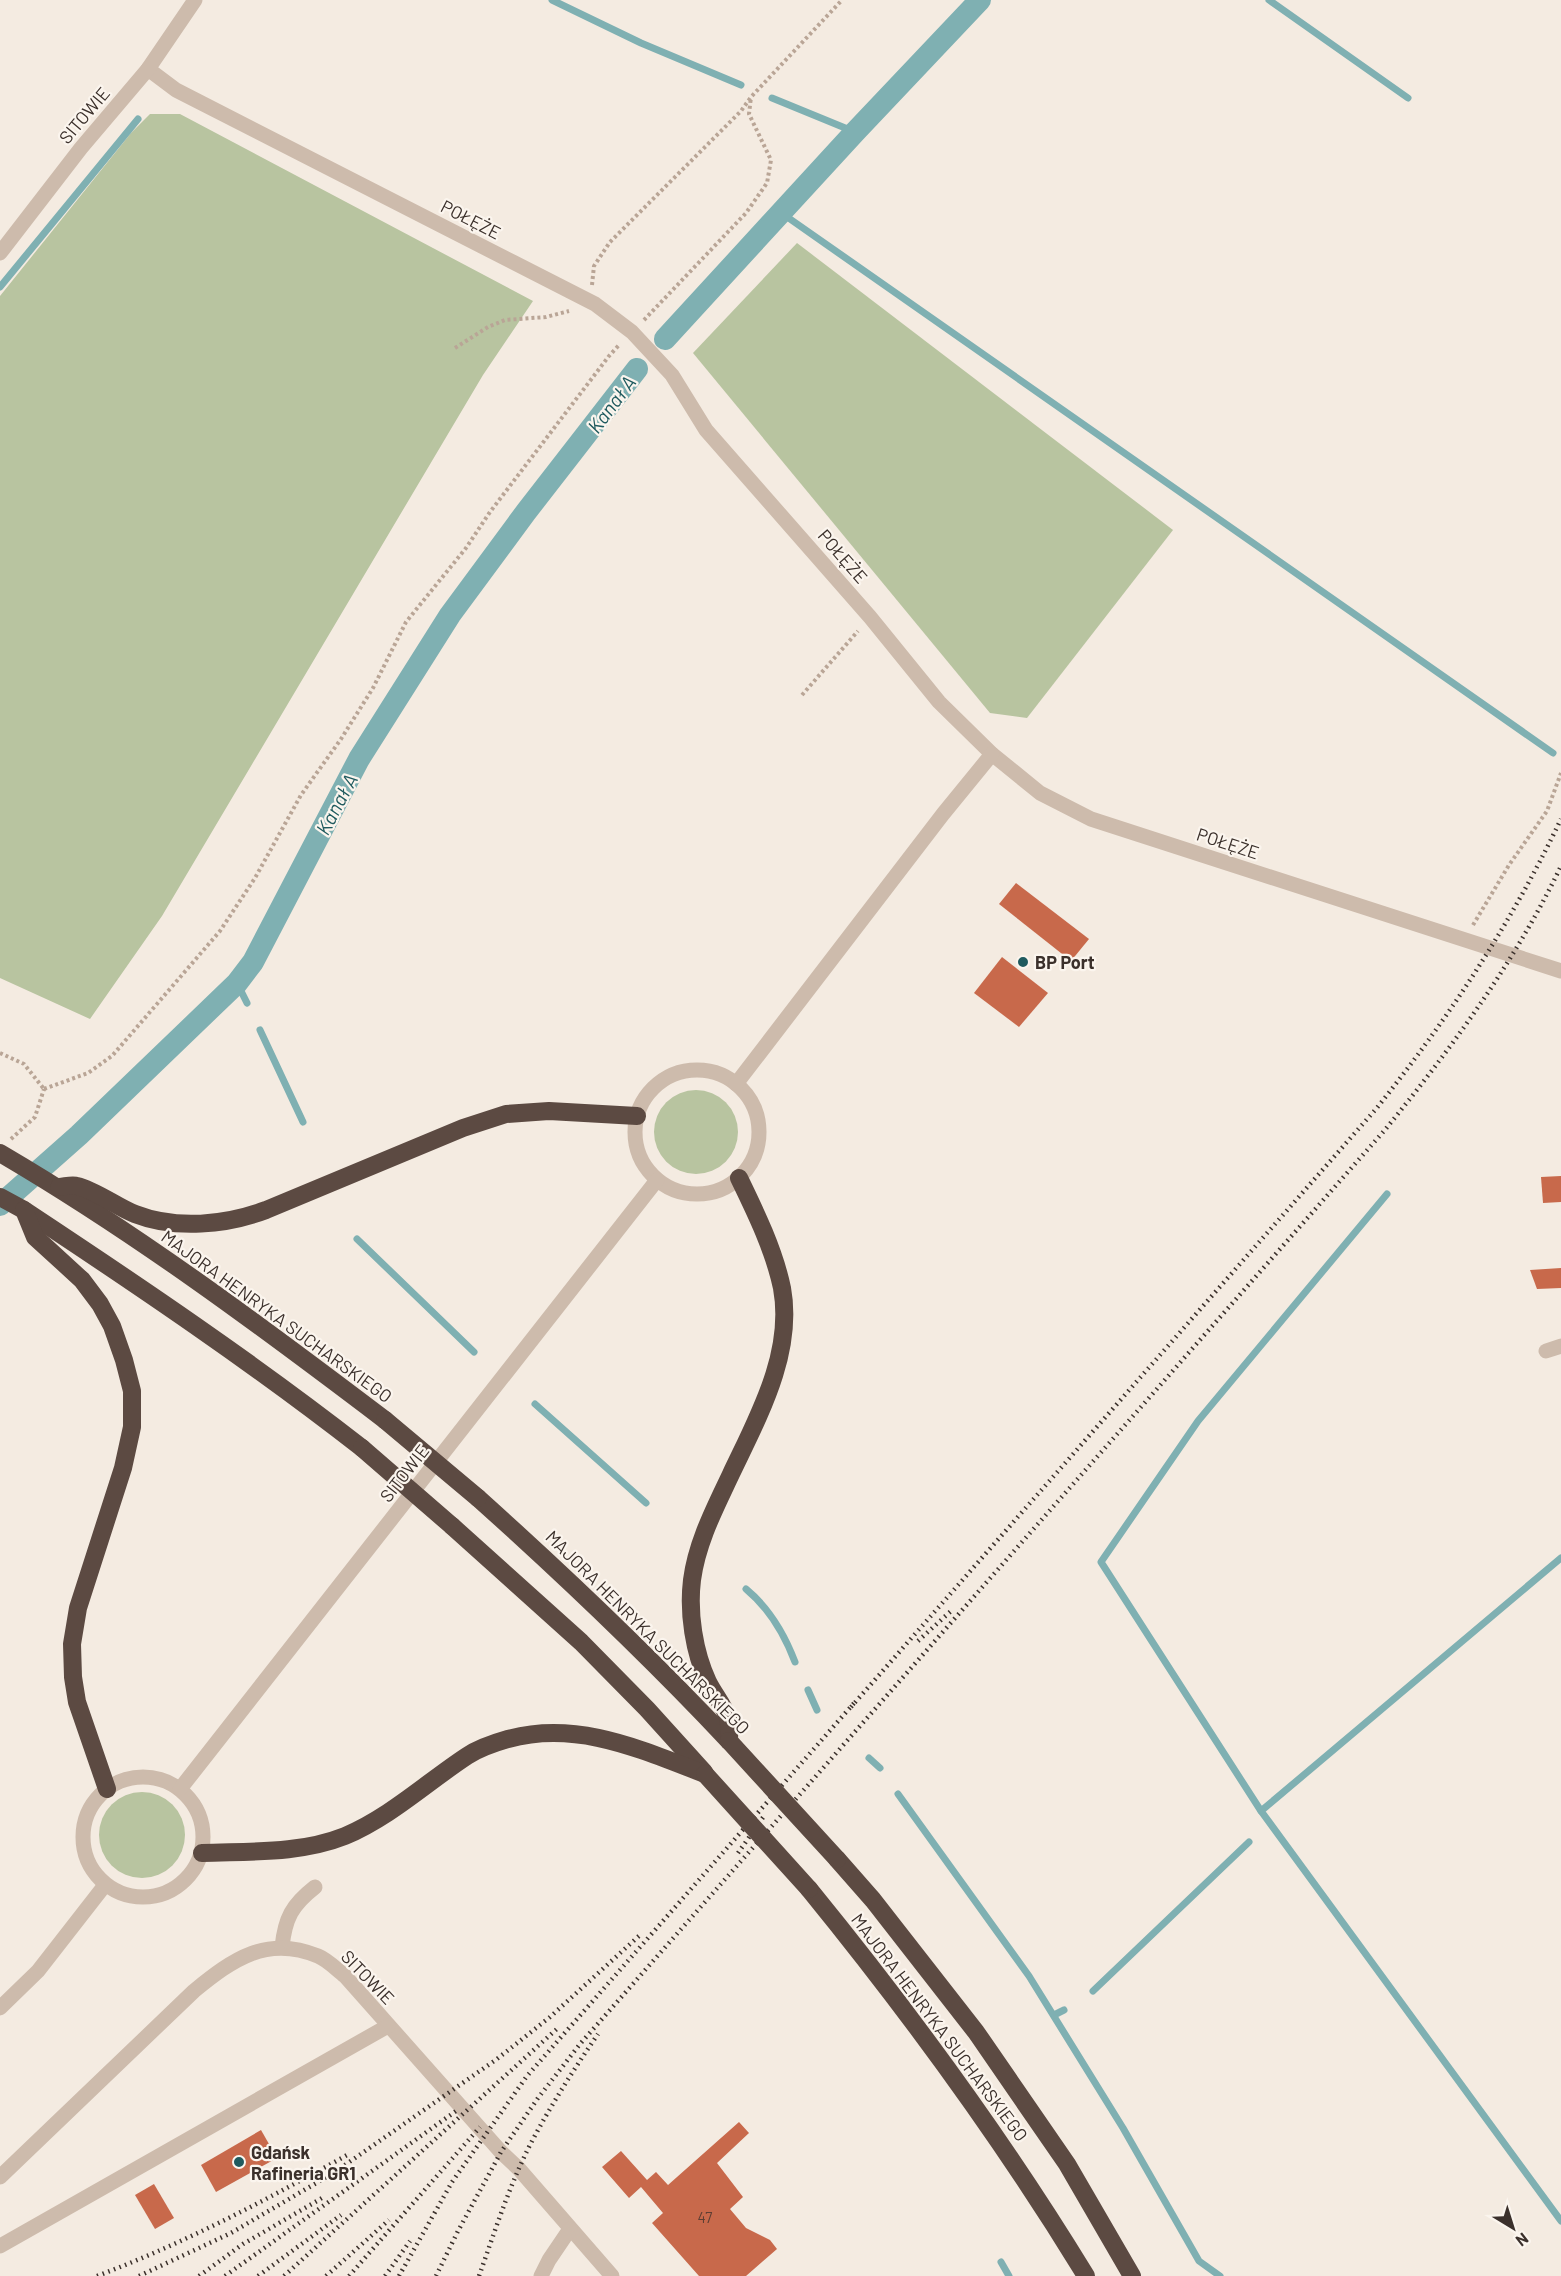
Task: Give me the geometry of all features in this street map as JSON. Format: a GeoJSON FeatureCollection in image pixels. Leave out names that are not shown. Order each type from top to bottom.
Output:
{"type":"FeatureCollection","features":[{"type":"Feature","properties":{"kind":"highway"},"geometry":{"type":"LineString","coordinates":[[59,1187],[76,1185],[135,1214],[160,1221],[186,1224],[207,1223],[250,1216],[463,1128],[506,1114],[549,1111],[637,1116]]}},
{"type":"Feature","properties":{"kind":"highway","name":"MAJORA HENRYKA SUCHARSKIEGO"},"geometry":{"type":"LineString","coordinates":[[4,1147],[287,1346],[385,1420],[539,1553],[668,1677],[873,1900],[976,2032],[1067,2164],[1132,2276]]}},
{"type":"Feature","properties":{"kind":"highway"},"geometry":{"type":"LineString","coordinates":[[729,1741],[728,1718],[708,1680],[699,1652],[691,1617],[692,1581],[697,1554],[708,1522],[762,1409],[775,1372],[784,1316],[782,1289],[774,1260],[739,1178]]}},
{"type":"Feature","properties":{"kind":"highway","name":"MAJORA HENRYKA SUCHARSKIEGO"},"geometry":{"type":"LineString","coordinates":[[0,1197],[24,1210],[157,1298],[242,1357],[362,1448],[453,1526],[581,1642],[647,1709],[809,1889],[945,2064],[1041,2202],[1086,2276]]}},
{"type":"Feature","properties":{"kind":"highway"},"geometry":{"type":"LineString","coordinates":[[24,1210],[35,1237],[82,1280],[100,1304],[112,1326],[132,1391],[132,1427],[123,1468],[78,1608],[72,1644],[73,1677],[77,1702],[107,1789]]}},
{"type":"Feature","properties":{"kind":"highway"},"geometry":{"type":"LineString","coordinates":[[202,1853],[298,1848],[344,1836],[389,1812],[470,1754],[491,1744],[521,1736],[547,1732],[598,1737],[626,1744],[705,1774]]}},
{"type":"Feature","properties":{"kind":"street","name":"SITOWIE"},"geometry":{"type":"LineString","coordinates":[[0,254],[81,148],[148,69],[195,0]]}},
{"type":"Feature","properties":{"kind":"street","name":"POŁĘŻE"},"geometry":{"type":"LineString","coordinates":[[148,69],[176,90],[595,304],[632,332],[672,375],[706,430],[870,617],[939,702],[992,754],[1040,793],[1091,819],[1561,970]]}},
{"type":"Feature","properties":{"kind":"street"},"geometry":{"type":"LineString","coordinates":[[736,1084],[943,814],[992,754]]}},
{"type":"Feature","properties":{"kind":"street"},"geometry":{"type":"LineString","coordinates":[[685,1072],[712,1072],[736,1084],[747,1095],[758,1123],[759,1138],[756,1153],[749,1167],[727,1187],[698,1195],[670,1188],[657,1180],[644,1164],[636,1144],[637,1116],[650,1092],[672,1076],[685,1072]]}},
{"type":"Feature","properties":{"kind":"street","name":"SITOWIE"},"geometry":{"type":"LineString","coordinates":[[180,1789],[657,1180]]}},
{"type":"Feature","properties":{"kind":"street"},"geometry":{"type":"LineString","coordinates":[[1546,1351],[1561,1346]]}},
{"type":"Feature","properties":{"kind":"street"},"geometry":{"type":"LineString","coordinates":[[135,1777],[151,1777],[180,1789],[191,1800],[203,1825],[202,1853],[193,1871],[180,1886],[162,1895],[142,1898],[123,1894],[105,1884],[87,1860],[83,1844],[83,1829],[96,1800],[120,1781],[135,1777]]}},
{"type":"Feature","properties":{"kind":"street"},"geometry":{"type":"LineString","coordinates":[[0,2008],[38,1971],[105,1884]]}},
{"type":"Feature","properties":{"kind":"street"},"geometry":{"type":"LineString","coordinates":[[282,1947],[284,1931],[294,1906],[315,1887]]}},
{"type":"Feature","properties":{"kind":"street","name":"SITOWIE"},"geometry":{"type":"LineString","coordinates":[[0,2177],[208,1979],[222,1968],[250,1953],[282,1947],[320,1956],[345,1976],[612,2276]]}},
{"type":"Feature","properties":{"kind":"street"},"geometry":{"type":"LineString","coordinates":[[0,2246],[388,2026]]}},
{"type":"Feature","properties":{"kind":"street"},"geometry":{"type":"LineString","coordinates":[[541,2276],[570,2229]]}},
{"type":"Feature","properties":{"kind":"path"},"geometry":{"type":"LineString","coordinates":[[455,348],[488,327],[505,320],[546,317],[595,304],[592,285],[594,266],[610,242],[741,111],[751,97],[842,0]]}},
{"type":"Feature","properties":{"kind":"path"},"geometry":{"type":"LineString","coordinates":[[44,1089],[88,1073],[112,1056],[220,931],[255,878],[301,795],[341,739],[373,688],[406,622],[466,548],[490,512],[609,356],[746,213],[767,183],[771,160],[750,114],[751,97]]}},
{"type":"Feature","properties":{"kind":"path"},"geometry":{"type":"LineString","coordinates":[[802,695],[870,617]]}},
{"type":"Feature","properties":{"kind":"path"},"geometry":{"type":"LineString","coordinates":[[1465,939],[1509,866],[1547,811],[1561,773]]}},
{"type":"Feature","properties":{"kind":"path"},"geometry":{"type":"LineString","coordinates":[[0,1053],[24,1064],[44,1089]]}},
{"type":"Feature","properties":{"kind":"path"},"geometry":{"type":"LineString","coordinates":[[4,1147],[35,1117],[44,1089]]}},
{"type":"Feature","properties":{"kind":"green space"},"geometry":{"type":"Polygon","coordinates":[[[150,114],[180,114],[533,301],[483,375],[162,916],[90,1019],[0,978],[0,296],[131,133],[150,114]]]}},
{"type":"Feature","properties":{"kind":"green space"},"geometry":{"type":"Polygon","coordinates":[[[797,243],[1173,530],[1027,718],[990,713],[693,353],[797,243]]]}},
{"type":"Feature","properties":{"kind":"green space"},"geometry":{"type":"Polygon","coordinates":[[[696,1090],[712,1093],[726,1102],[735,1116],[738,1132],[735,1148],[726,1162],[712,1171],[696,1174],[680,1171],[666,1162],[657,1148],[654,1132],[657,1116],[666,1102],[680,1093],[696,1090]]]}},
{"type":"Feature","properties":{"kind":"green space"},"geometry":{"type":"Polygon","coordinates":[[[142,1792],[166,1799],[178,1811],[185,1835],[178,1859],[166,1871],[142,1878],[118,1871],[106,1859],[99,1835],[106,1811],[118,1799],[142,1792]]]}},
{"type":"Feature","properties":{"kind":"building"},"geometry":{"type":"Polygon","coordinates":[[[1016,883],[1089,939],[1071,961],[999,904],[1016,883]]]}},
{"type":"Feature","properties":{"kind":"building"},"geometry":{"type":"Polygon","coordinates":[[[1002,957],[1048,993],[1019,1027],[974,993],[1002,957]]]}},
{"type":"Feature","properties":{"kind":"building"},"geometry":{"type":"Polygon","coordinates":[[[1561,1176],[1561,1202],[1543,1203],[1541,1177],[1561,1176]]]}},
{"type":"Feature","properties":{"kind":"building"},"geometry":{"type":"Polygon","coordinates":[[[1561,1268],[1561,1288],[1537,1289],[1530,1270],[1561,1268]]]}},
{"type":"Feature","properties":{"kind":"building"},"geometry":{"type":"Polygon","coordinates":[[[739,2122],[749,2133],[717,2163],[743,2197],[730,2209],[746,2228],[770,2240],[777,2249],[746,2276],[699,2276],[652,2223],[663,2213],[641,2187],[629,2198],[602,2167],[621,2151],[647,2180],[656,2172],[668,2185],[739,2122]]]}},
{"type":"Feature","properties":{"kind":"building","name":"Gdańsk Rafineria GR1"},"geometry":{"type":"Polygon","coordinates":[[[261,2130],[277,2158],[216,2192],[201,2165],[261,2130]]]}},
{"type":"Feature","properties":{"kind":"building"},"geometry":{"type":"Polygon","coordinates":[[[154,2184],[174,2218],[155,2229],[135,2195],[154,2184]]]}},
{"type":"Feature","properties":{"kind":"waterway"},"geometry":{"type":"LineString","coordinates":[[552,0],[641,43],[741,85]]}},
{"type":"Feature","properties":{"kind":"waterway","name":"Kanał A"},"geometry":{"type":"LineString","coordinates":[[665,339],[980,0]]}},
{"type":"Feature","properties":{"kind":"waterway"},"geometry":{"type":"LineString","coordinates":[[1269,0],[1408,98]]}},
{"type":"Feature","properties":{"kind":"waterway"},"geometry":{"type":"LineString","coordinates":[[772,98],[855,132]]}},
{"type":"Feature","properties":{"kind":"waterway"},"geometry":{"type":"LineString","coordinates":[[0,287],[138,119]]}},
{"type":"Feature","properties":{"kind":"waterway"},"geometry":{"type":"LineString","coordinates":[[780,212],[1553,753]]}},
{"type":"Feature","properties":{"kind":"waterway","name":"Kanał A"},"geometry":{"type":"LineString","coordinates":[[0,1205],[79,1135],[237,983],[253,962],[359,759],[450,615],[526,512],[637,369]]}},
{"type":"Feature","properties":{"kind":"waterway"},"geometry":{"type":"LineString","coordinates":[[237,983],[247,1003]]}},
{"type":"Feature","properties":{"kind":"waterway"},"geometry":{"type":"LineString","coordinates":[[260,1030],[303,1122]]}},
{"type":"Feature","properties":{"kind":"waterway"},"geometry":{"type":"LineString","coordinates":[[1261,1811],[1101,1562],[1198,1421],[1387,1194]]}},
{"type":"Feature","properties":{"kind":"waterway"},"geometry":{"type":"LineString","coordinates":[[357,1239],[474,1352]]}},
{"type":"Feature","properties":{"kind":"waterway"},"geometry":{"type":"LineString","coordinates":[[535,1404],[646,1503]]}},
{"type":"Feature","properties":{"kind":"waterway"},"geometry":{"type":"LineString","coordinates":[[1561,1558],[1261,1811],[1561,2221]]}},
{"type":"Feature","properties":{"kind":"waterway"},"geometry":{"type":"LineString","coordinates":[[746,1589],[762,1604],[775,1622],[795,1662]]}},
{"type":"Feature","properties":{"kind":"waterway"},"geometry":{"type":"LineString","coordinates":[[808,1690],[817,1710]]}},
{"type":"Feature","properties":{"kind":"waterway"},"geometry":{"type":"LineString","coordinates":[[869,1758],[880,1768]]}},
{"type":"Feature","properties":{"kind":"waterway"},"geometry":{"type":"LineString","coordinates":[[898,1794],[1029,1976],[1123,2128],[1199,2261],[1220,2276]]}},
{"type":"Feature","properties":{"kind":"waterway"},"geometry":{"type":"LineString","coordinates":[[1093,1991],[1249,1842]]}},
{"type":"Feature","properties":{"kind":"waterway"},"geometry":{"type":"LineString","coordinates":[[1054,2015],[1064,2010]]}},
{"type":"Feature","properties":{"kind":"waterway"},"geometry":{"type":"LineString","coordinates":[[1001,2262],[1009,2276]]}},
{"type":"Feature","properties":{"kind":"railway"},"geometry":{"type":"LineString","coordinates":[[851,1707],[1376,1109],[1403,1075],[1477,970],[1521,896],[1561,819]]}},
{"type":"Feature","properties":{"kind":"railway"},"geometry":{"type":"LineString","coordinates":[[436,2276],[501,2152],[538,2098],[580,2044],[1384,1131],[1480,1004],[1543,902],[1561,866]]}},
{"type":"Feature","properties":{"kind":"railway"},"geometry":{"type":"LineString","coordinates":[[918,1641],[951,1611]]}},
{"type":"Feature","properties":{"kind":"railway"},"geometry":{"type":"LineString","coordinates":[[399,2276],[452,2182],[527,2076],[855,1702]]}},
{"type":"Feature","properties":{"kind":"railway"},"geometry":{"type":"LineString","coordinates":[[738,1853],[764,1816]]}},
{"type":"Feature","properties":{"kind":"railway"},"geometry":{"type":"LineString","coordinates":[[139,2276],[231,2233],[335,2172],[497,2059],[550,2017],[640,1935]]}},
{"type":"Feature","properties":{"kind":"railway"},"geometry":{"type":"LineString","coordinates":[[284,2276],[559,2027]]}},
{"type":"Feature","properties":{"kind":"railway"},"geometry":{"type":"LineString","coordinates":[[479,2276],[523,2159],[563,2087],[598,2034]]}},
{"type":"Feature","properties":{"kind":"railway"},"geometry":{"type":"LineString","coordinates":[[225,2276],[456,2111]]}},
{"type":"Feature","properties":{"kind":"railway"},"geometry":{"type":"LineString","coordinates":[[349,2276],[480,2127]]}},
{"type":"Feature","properties":{"kind":"railway"},"geometry":{"type":"LineString","coordinates":[[97,2276],[226,2220],[349,2154]]}},
{"type":"Feature","properties":{"kind":"railway"},"geometry":{"type":"LineString","coordinates":[[199,2276],[243,2244],[322,2198]]}},
{"type":"Feature","properties":{"kind":"railway"},"geometry":{"type":"LineString","coordinates":[[258,2276],[341,2215]]}},
{"type":"Feature","properties":{"kind":"railway"},"geometry":{"type":"LineString","coordinates":[[326,2276],[389,2220]]}},
{"type":"Feature","properties":{"kind":"railway"},"geometry":{"type":"LineString","coordinates":[[385,2276],[410,2241]]}},
{"type":"Feature","properties":{"kind":"place","name":"BP Port"},"geometry":{"type":"Point","coordinates":[1023,962]}},
{"type":"Feature","properties":{"kind":"place","name":"Gdańsk Rafineria GR1"},"geometry":{"type":"Point","coordinates":[239,2162]}}]}
